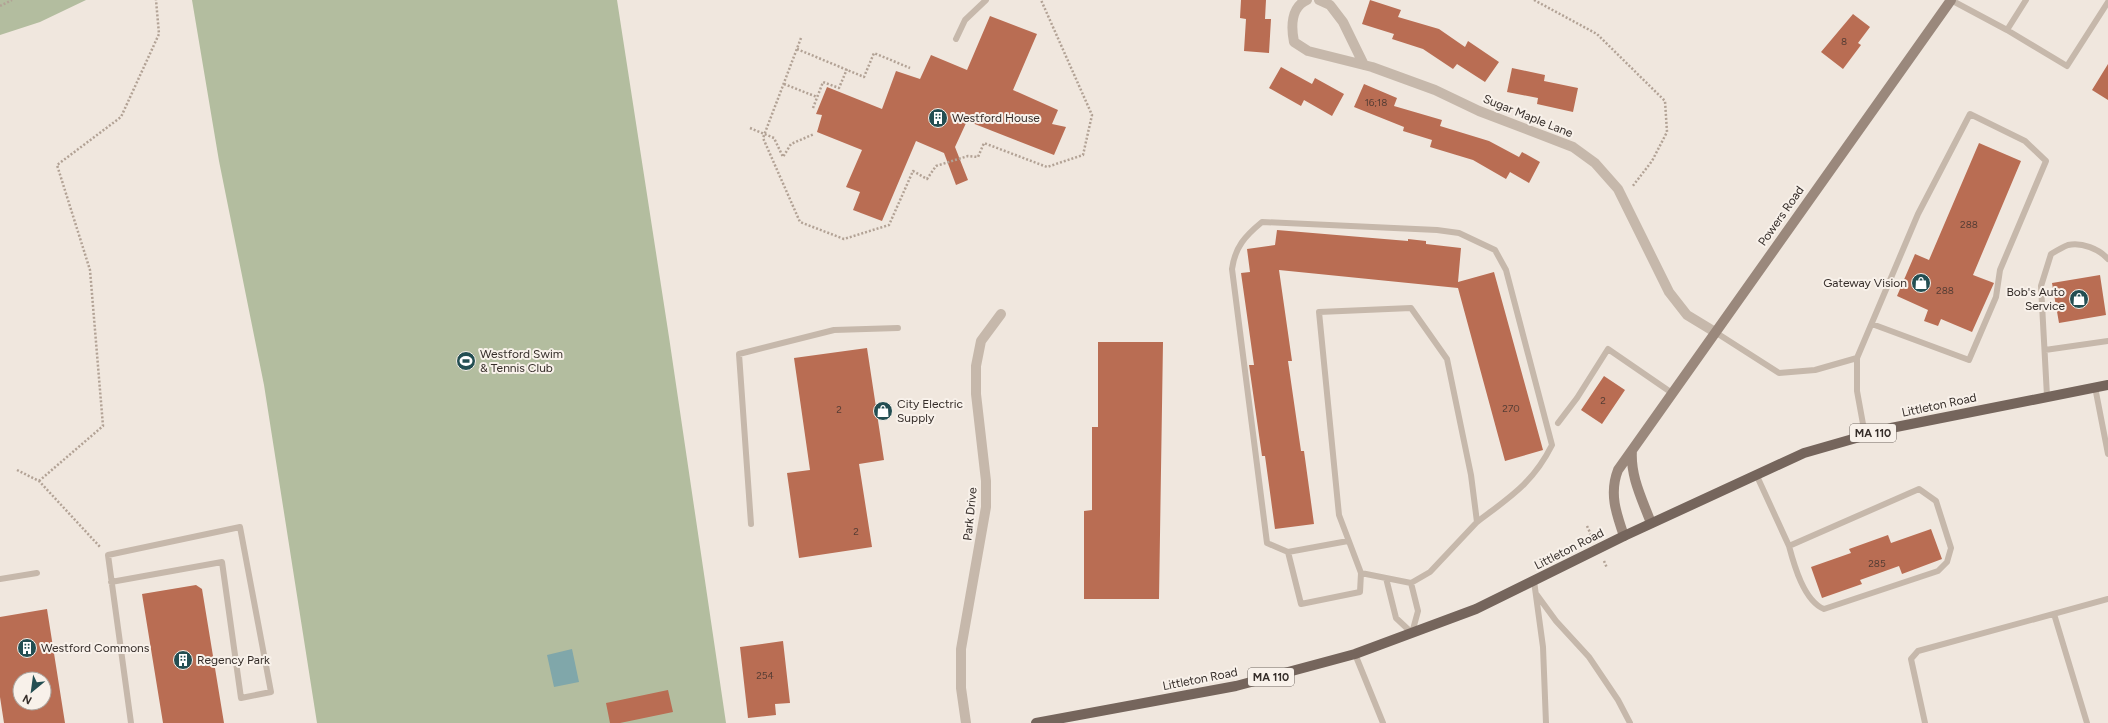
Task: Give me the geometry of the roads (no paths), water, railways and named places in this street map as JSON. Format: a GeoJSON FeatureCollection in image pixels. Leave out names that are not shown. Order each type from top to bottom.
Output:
{"type":"FeatureCollection","features":[{"type":"Feature","properties":{"kind":"main road","name":"Powers Road"},"geometry":{"type":"LineString","coordinates":[[1624,536],[1614,504],[1614,481],[1618,470],[1951,0]]}},
{"type":"Feature","properties":{"kind":"main road","name":"Littleton Road"},"geometry":{"type":"LineString","coordinates":[[1036,723],[1236,686],[1355,654],[1476,609],[1651,523],[1804,453],[1865,435],[2095,386],[2108,385]]}},
{"type":"Feature","properties":{"kind":"main road"},"geometry":{"type":"LineString","coordinates":[[1633,448],[1631,467],[1651,523]]}},
{"type":"Feature","properties":{"kind":"street","name":"Sugar Maple Lane"},"geometry":{"type":"LineString","coordinates":[[1307,0],[1295,13],[1292,29],[1294,42],[1308,51],[1364,65],[1435,90],[1479,111],[1573,147],[1595,163],[1618,189],[1669,292],[1687,315],[1715,332]]}},
{"type":"Feature","properties":{"kind":"street"},"geometry":{"type":"LineString","coordinates":[[1319,0],[1330,5],[1343,22],[1364,65]]}},
{"type":"Feature","properties":{"kind":"street","name":"Park Drive"},"geometry":{"type":"LineString","coordinates":[[966,723],[961,688],[961,649],[986,507],[986,481],[976,394],[976,366],[981,341],[1000,314]]}},
{"type":"Feature","properties":{"kind":"lane"},"geometry":{"type":"LineString","coordinates":[[956,39],[965,20],[986,0]]}},
{"type":"Feature","properties":{"kind":"lane"},"geometry":{"type":"LineString","coordinates":[[1951,0],[2007,30],[2067,66],[2108,2]]}},
{"type":"Feature","properties":{"kind":"lane"},"geometry":{"type":"LineString","coordinates":[[2007,30],[2026,0]]}},
{"type":"Feature","properties":{"kind":"lane"},"geometry":{"type":"LineString","coordinates":[[1865,435],[1857,390],[1857,358],[1918,214],[1970,114],[2025,141],[2046,161],[2000,270],[1996,297],[1969,360],[1872,324]]}},
{"type":"Feature","properties":{"kind":"lane"},"geometry":{"type":"LineString","coordinates":[[1348,541],[1288,552],[1267,543],[1232,269],[1234,254],[1248,234],[1262,222],[1437,230],[1459,233],[1495,250],[1506,270],[1552,445],[1542,465],[1523,488],[1477,522],[1430,572],[1411,583],[1361,573]]}},
{"type":"Feature","properties":{"kind":"lane"},"geometry":{"type":"LineString","coordinates":[[2047,396],[2045,350],[2040,305],[2041,286],[2051,254],[2069,245],[2088,246],[2101,251],[2108,259]]}},
{"type":"Feature","properties":{"kind":"lane"},"geometry":{"type":"LineString","coordinates":[[1288,552],[1301,604],[1360,592],[1361,573],[1339,515],[1319,312],[1411,308],[1447,359],[1471,475],[1477,522]]}},
{"type":"Feature","properties":{"kind":"lane"},"geometry":{"type":"LineString","coordinates":[[751,524],[739,354],[834,330],[898,328]]}},
{"type":"Feature","properties":{"kind":"lane"},"geometry":{"type":"LineString","coordinates":[[1715,332],[1779,373],[1815,370],[1857,358]]}},
{"type":"Feature","properties":{"kind":"lane"},"geometry":{"type":"LineString","coordinates":[[2045,350],[2108,341]]}},
{"type":"Feature","properties":{"kind":"lane"},"geometry":{"type":"LineString","coordinates":[[1558,423],[1577,398],[1608,349],[1672,393]]}},
{"type":"Feature","properties":{"kind":"lane"},"geometry":{"type":"LineString","coordinates":[[2095,386],[2108,454]]}},
{"type":"Feature","properties":{"kind":"lane"},"geometry":{"type":"LineString","coordinates":[[1756,474],[1789,546],[1796,572],[1815,606],[1824,609],[1938,571],[1947,562],[1951,548],[1936,501],[1919,489],[1789,546]]}},
{"type":"Feature","properties":{"kind":"lane"},"geometry":{"type":"LineString","coordinates":[[112,582],[222,562],[241,698],[271,692],[240,527],[108,555],[131,723]]}},
{"type":"Feature","properties":{"kind":"lane"},"geometry":{"type":"LineString","coordinates":[[0,579],[36,573]]}},
{"type":"Feature","properties":{"kind":"lane"},"geometry":{"type":"LineString","coordinates":[[1386,578],[1396,618],[1412,633],[1418,611],[1411,583]]}},
{"type":"Feature","properties":{"kind":"lane"},"geometry":{"type":"LineString","coordinates":[[1534,580],[1543,647],[1546,723]]}},
{"type":"Feature","properties":{"kind":"lane"},"geometry":{"type":"LineString","coordinates":[[1537,595],[1556,621],[1589,657],[1618,700],[1630,723]]}},
{"type":"Feature","properties":{"kind":"lane"},"geometry":{"type":"LineString","coordinates":[[1925,723],[1910,659],[1918,651],[2108,599]]}},
{"type":"Feature","properties":{"kind":"lane"},"geometry":{"type":"LineString","coordinates":[[2054,614],[2087,723]]}},
{"type":"Feature","properties":{"kind":"lane"},"geometry":{"type":"LineString","coordinates":[[1355,654],[1383,723]]}},
{"type":"Feature","properties":{"kind":"water"},"geometry":{"type":"Polygon","coordinates":[[[572,649],[579,682],[554,687],[547,655],[572,649]]]}},
{"type":"Feature","properties":{"kind":"place","name":"Westford House"},"geometry":{"type":"Point","coordinates":[938,118]}},
{"type":"Feature","properties":{"kind":"place","name":"Gateway Vision"},"geometry":{"type":"Point","coordinates":[1921,283]}},
{"type":"Feature","properties":{"kind":"place","name":"Bob's Auto Service"},"geometry":{"type":"Point","coordinates":[2079,299]}},
{"type":"Feature","properties":{"kind":"place","name":"Westford Swim & Tennis Club"},"geometry":{"type":"Point","coordinates":[466,361]}},
{"type":"Feature","properties":{"kind":"place","name":"City Electric Supply"},"geometry":{"type":"Point","coordinates":[883,411]}},
{"type":"Feature","properties":{"kind":"place","name":"Westford Commons"},"geometry":{"type":"Point","coordinates":[27,648]}},
{"type":"Feature","properties":{"kind":"place","name":"Regency Park"},"geometry":{"type":"Point","coordinates":[183,660]}}]}
